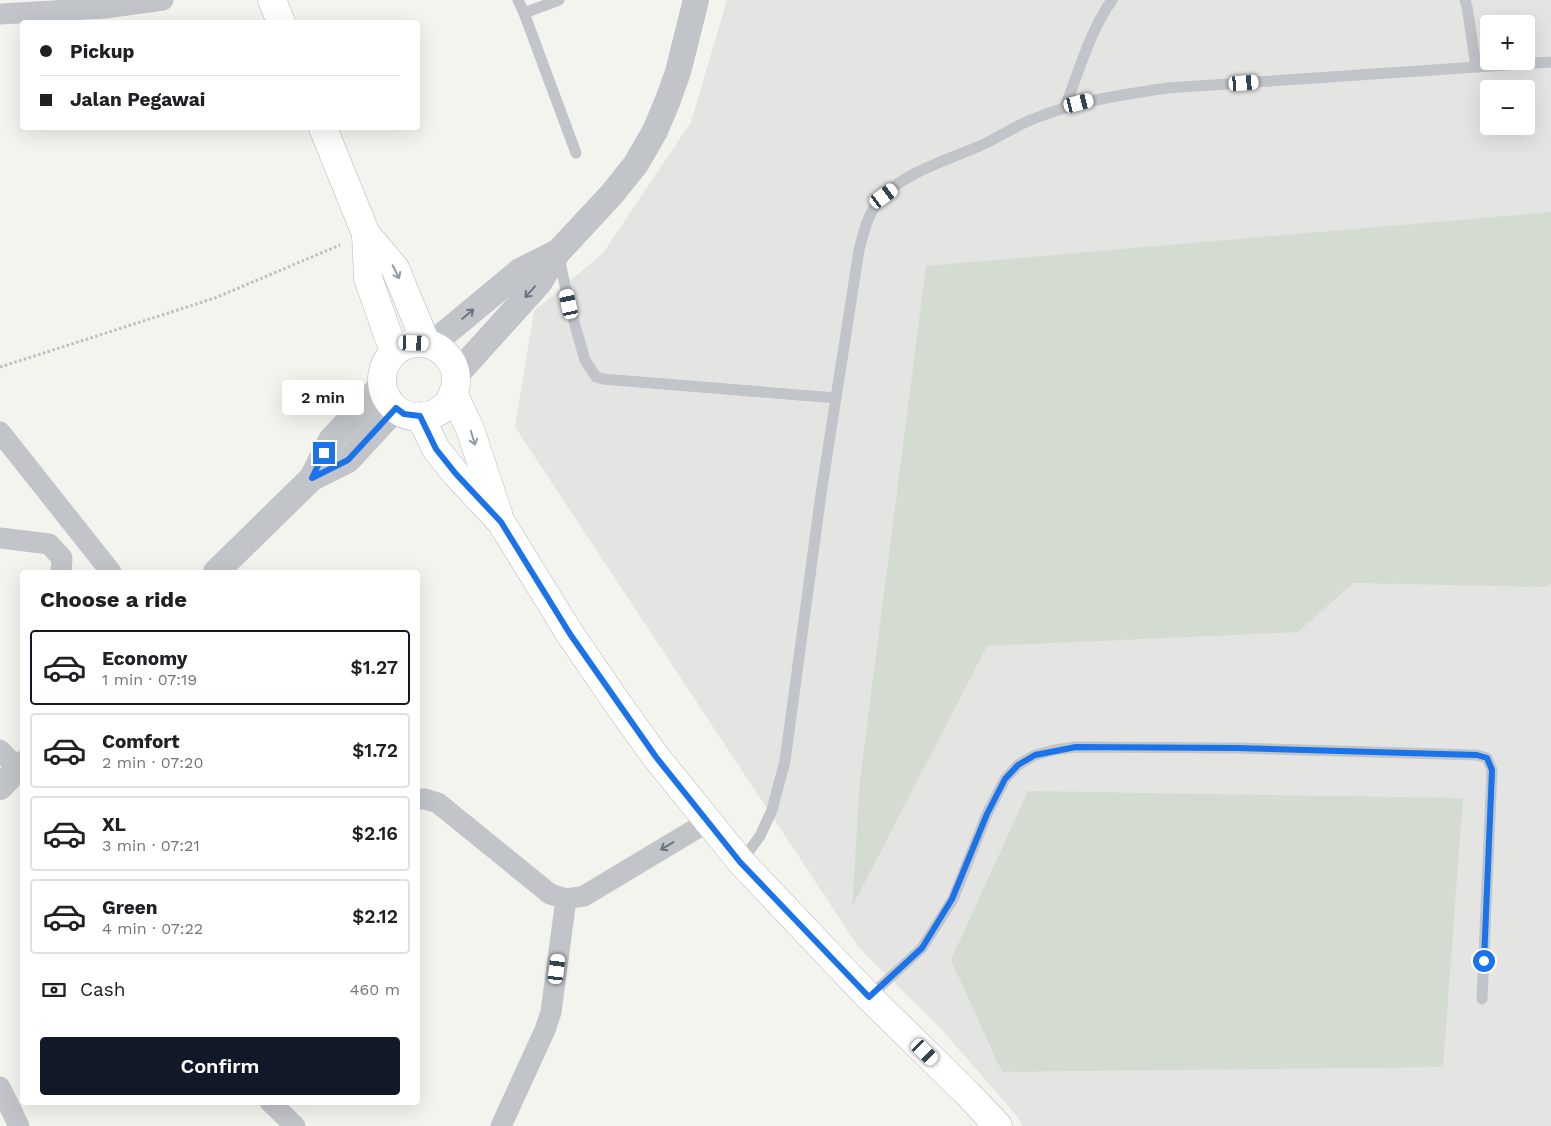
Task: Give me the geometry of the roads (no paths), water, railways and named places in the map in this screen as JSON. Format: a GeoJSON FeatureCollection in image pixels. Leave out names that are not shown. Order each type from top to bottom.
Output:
{"type":"FeatureCollection","features":[{"type":"Feature","properties":{"kind":"main road"},"geometry":{"type":"LineString","coordinates":[[272,0],[280,20]]}},
{"type":"Feature","properties":{"kind":"main road"},"geometry":{"type":"LineString","coordinates":[[325,130],[366,234],[395,268],[428,344]]}},
{"type":"Feature","properties":{"kind":"main road"},"geometry":{"type":"LineString","coordinates":[[366,234],[368,278],[394,352]]}},
{"type":"Feature","properties":{"kind":"main road"},"geometry":{"type":"LineString","coordinates":[[454,384],[448,403],[431,414],[408,412],[389,402],[382,385],[387,360],[394,352],[409,344],[428,344],[446,355],[452,364],[454,384],[501,522]]}},
{"type":"Feature","properties":{"kind":"main road"},"geometry":{"type":"LineString","coordinates":[[408,412],[456,474],[501,522],[570,634],[620,707],[656,757],[740,862],[869,997],[998,1126]]}},
{"type":"Feature","properties":{"kind":"street"},"geometry":{"type":"LineString","coordinates":[[0,14],[105,8],[163,0]]}},
{"type":"Feature","properties":{"kind":"street"},"geometry":{"type":"LineString","coordinates":[[454,384],[538,283],[558,252],[612,194],[636,164],[655,131],[668,100],[678,72],[696,0]]}},
{"type":"Feature","properties":{"kind":"street"},"geometry":{"type":"LineString","coordinates":[[428,344],[520,271],[558,252]]}},
{"type":"Feature","properties":{"kind":"street"},"geometry":{"type":"LineString","coordinates":[[312,478],[331,440],[382,385]]}},
{"type":"Feature","properties":{"kind":"street"},"geometry":{"type":"LineString","coordinates":[[218,570],[312,478],[348,460],[408,412]]}},
{"type":"Feature","properties":{"kind":"street"},"geometry":{"type":"LineString","coordinates":[[0,432],[109,570]]}},
{"type":"Feature","properties":{"kind":"street"},"geometry":{"type":"LineString","coordinates":[[0,538],[49,544],[62,558],[61,570]]}},
{"type":"Feature","properties":{"kind":"street"},"geometry":{"type":"LineString","coordinates":[[0,750],[13,773]]}},
{"type":"Feature","properties":{"kind":"street"},"geometry":{"type":"LineString","coordinates":[[420,798],[438,803],[550,894],[566,899],[584,896],[709,821]]}},
{"type":"Feature","properties":{"kind":"street"},"geometry":{"type":"LineString","coordinates":[[501,1126],[545,1030],[551,1012],[566,899]]}},
{"type":"Feature","properties":{"kind":"street"},"geometry":{"type":"LineString","coordinates":[[0,1087],[19,1126]]}},
{"type":"Feature","properties":{"kind":"street"},"geometry":{"type":"LineString","coordinates":[[273,1105],[295,1126]]}},
{"type":"Feature","properties":{"kind":"lane"},"geometry":{"type":"LineString","coordinates":[[518,0],[576,153]]}},
{"type":"Feature","properties":{"kind":"lane"},"geometry":{"type":"LineString","coordinates":[[524,12],[559,0]]}},
{"type":"Feature","properties":{"kind":"lane"},"geometry":{"type":"LineString","coordinates":[[1065,107],[1088,47],[1105,9],[1112,0]]}},
{"type":"Feature","properties":{"kind":"lane"},"geometry":{"type":"LineString","coordinates":[[1465,0],[1476,66]]}},
{"type":"Feature","properties":{"kind":"lane"},"geometry":{"type":"LineString","coordinates":[[740,862],[760,836],[772,810],[785,761],[821,494],[859,250],[866,223],[884,196],[915,173],[994,140],[1030,120],[1065,107],[1107,96],[1167,88],[1551,62]]}},
{"type":"Feature","properties":{"kind":"lane"},"geometry":{"type":"LineString","coordinates":[[558,252],[569,304],[585,360],[596,377],[836,398]]}},
{"type":"Feature","properties":{"kind":"lane"},"geometry":{"type":"LineString","coordinates":[[869,997],[922,948],[948,907],[987,814],[1005,779],[1018,765],[1035,755],[1076,747],[1256,748],[1477,755],[1487,758],[1492,770],[1482,999]]}}]}
